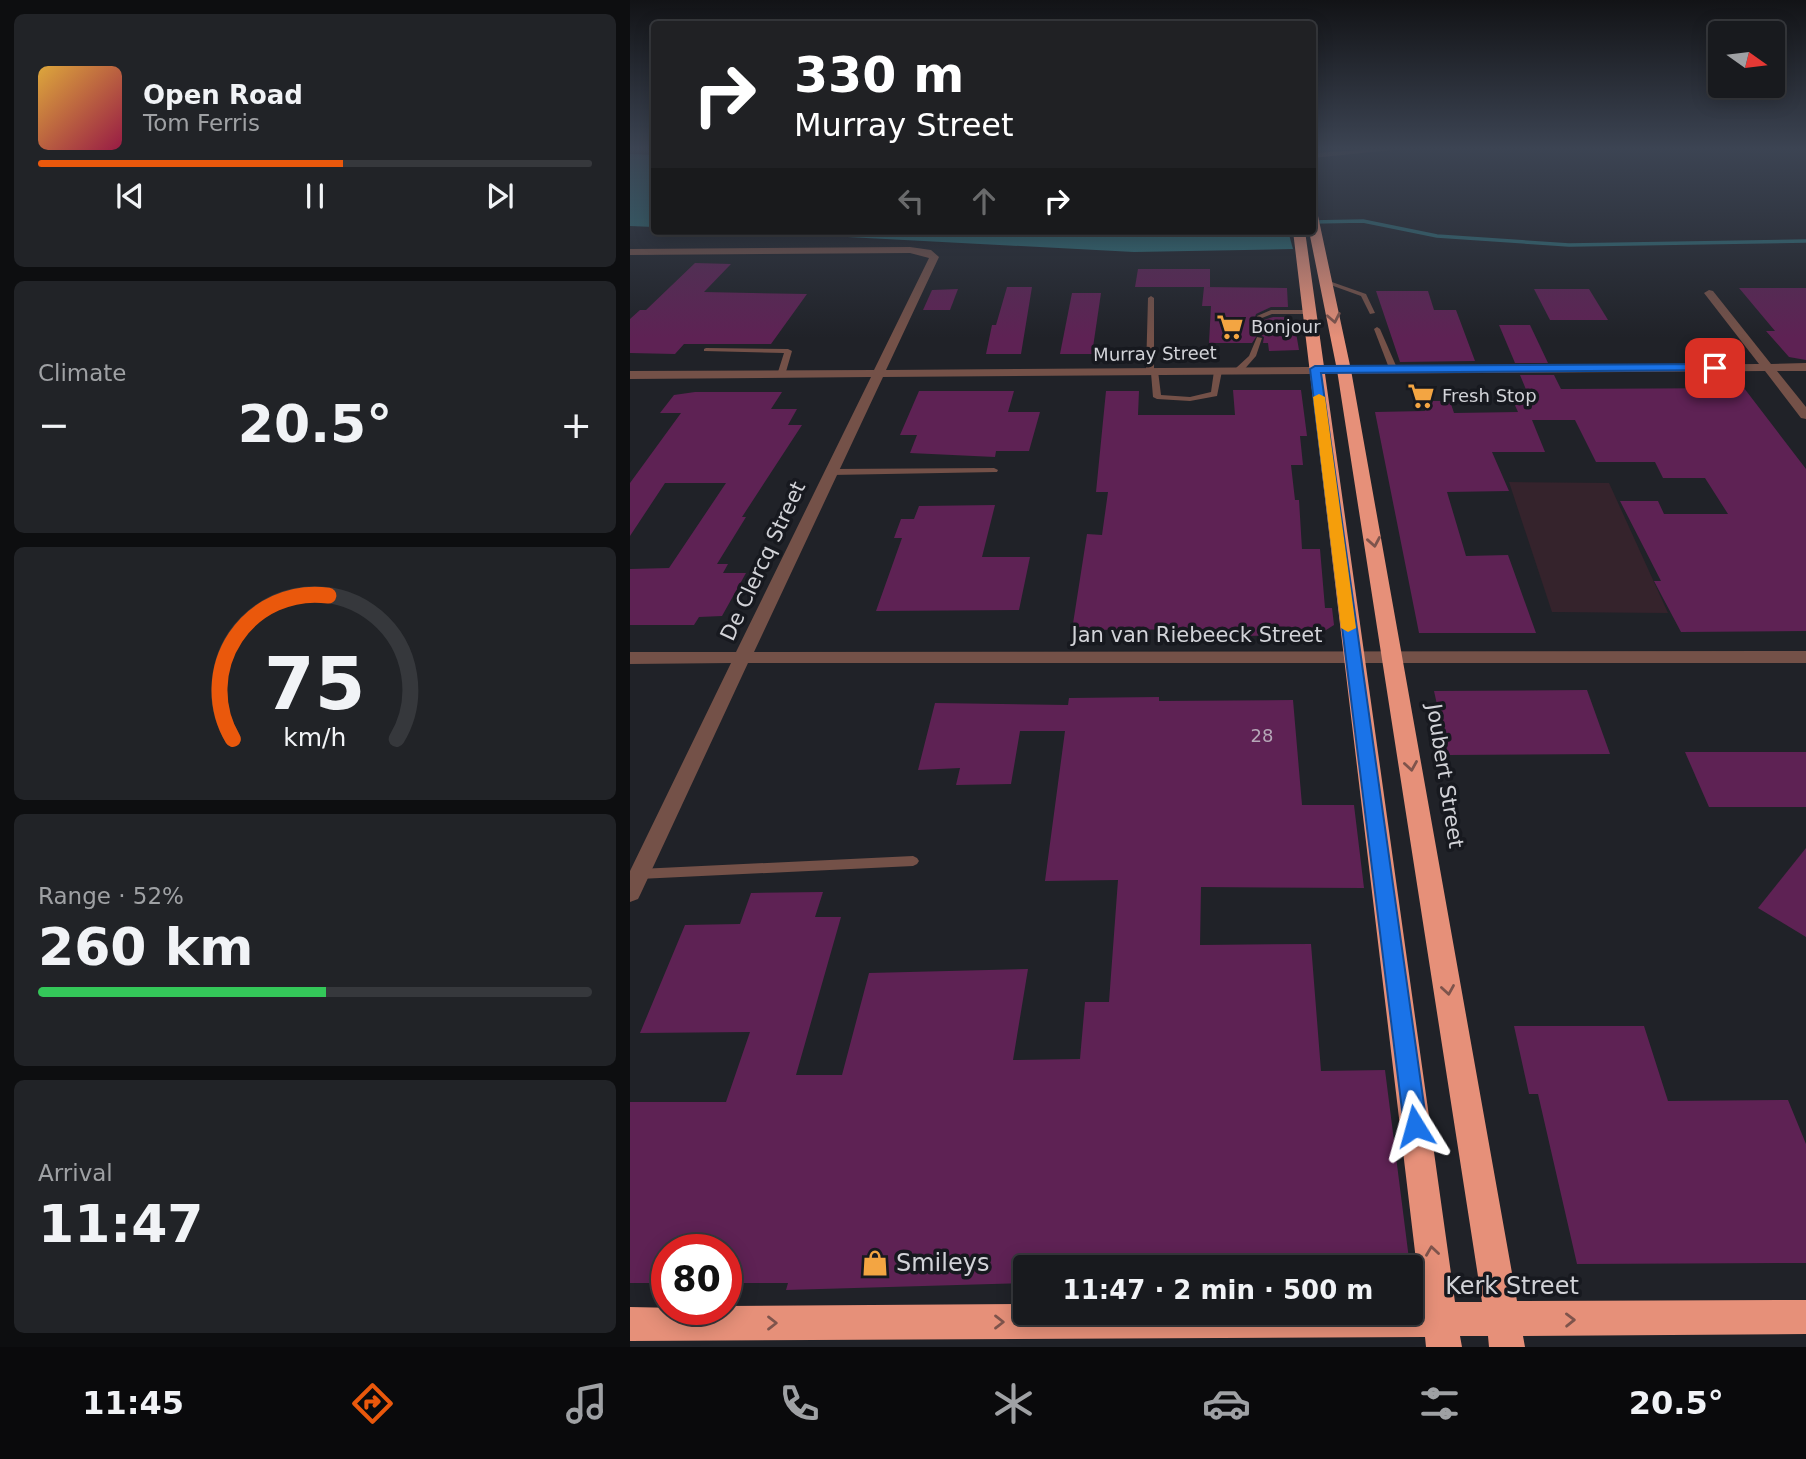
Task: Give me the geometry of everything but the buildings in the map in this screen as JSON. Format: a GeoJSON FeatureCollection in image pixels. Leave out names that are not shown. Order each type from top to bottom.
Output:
{"type":"FeatureCollection","features":[{"type":"Feature","properties":{"kind":"highway","name":"Joubert Street"},"geometry":{"type":"LineString","coordinates":[[1309,235],[1309,312],[1315,369],[1443,1333]]}},
{"type":"Feature","properties":{"kind":"highway","name":"Joubert Street"},"geometry":{"type":"LineString","coordinates":[[1312,235],[1327,282],[1344,369],[1504,1334]]}},
{"type":"Feature","properties":{"kind":"highway","name":"Kerk Street"},"geometry":{"type":"LineString","coordinates":[[630,1324],[1504,1334],[1806,1317]]}},
{"type":"Feature","properties":{"kind":"street","name":"De Clercq Street"},"geometry":{"type":"LineString","coordinates":[[630,252],[927,252],[934,257],[932,267],[877,374],[630,893]]}},
{"type":"Feature","properties":{"kind":"street"},"geometry":{"type":"LineString","coordinates":[[1709,293],[1806,415]]}},
{"type":"Feature","properties":{"kind":"street","name":"Murray Street"},"geometry":{"type":"LineString","coordinates":[[630,375],[1393,368],[1806,368]]}},
{"type":"Feature","properties":{"kind":"street","name":"Jan van Riebeeck Street"},"geometry":{"type":"LineString","coordinates":[[630,659],[1806,657]]}},
{"type":"Feature","properties":{"kind":"lane"},"geometry":{"type":"LineString","coordinates":[[1327,282],[1364,295],[1372,313]]}},
{"type":"Feature","properties":{"kind":"lane"},"geometry":{"type":"LineString","coordinates":[[1151,298],[1152,371],[1157,397],[1177,399],[1214,394],[1217,371]]}},
{"type":"Feature","properties":{"kind":"lane"},"geometry":{"type":"LineString","coordinates":[[1258,323],[1259,317],[1271,312],[1309,312]]}},
{"type":"Feature","properties":{"kind":"lane"},"geometry":{"type":"LineString","coordinates":[[1377,329],[1393,368]]}},
{"type":"Feature","properties":{"kind":"lane"},"geometry":{"type":"LineString","coordinates":[[1240,370],[1250,362],[1258,348],[1259,338]]}},
{"type":"Feature","properties":{"kind":"lane"},"geometry":{"type":"LineString","coordinates":[[706,350],[784,350],[789,354],[781,375]]}},
{"type":"Feature","properties":{"kind":"lane"},"geometry":{"type":"LineString","coordinates":[[831,472],[994,470]]}},
{"type":"Feature","properties":{"kind":"lane"},"geometry":{"type":"LineString","coordinates":[[639,874],[913,861]]}},
{"type":"Feature","properties":{"kind":"shaded area"},"geometry":{"type":"Polygon","coordinates":[[[1509,482],[1609,483],[1668,613],[1552,612],[1509,482]]]}},
{"type":"Feature","properties":{"kind":"water"},"geometry":{"type":"Polygon","coordinates":[[[630,213],[651,213],[651,227],[630,226],[630,213]]]}},
{"type":"Feature","properties":{"kind":"water"},"geometry":{"type":"Polygon","coordinates":[[[810,235],[1289,235],[1293,249],[1134,252],[810,235]]]}},
{"type":"Feature","properties":{"kind":"waterway"},"geometry":{"type":"LineString","coordinates":[[1316,222],[1363,221],[1437,236],[1569,245],[1806,241]]}},
{"type":"Feature","properties":{"kind":"slow traffic"},"geometry":{"type":"LineString","coordinates":[[1319,397],[1348,628]]}},
{"type":"Feature","properties":{"kind":"place","name":"Bonjour"},"geometry":{"type":"Point","coordinates":[1230,327]}},
{"type":"Feature","properties":{"kind":"place","name":"Fresh Stop"},"geometry":{"type":"Point","coordinates":[1421,396]}},
{"type":"Feature","properties":{"kind":"place","name":"Smileys"},"geometry":{"type":"Point","coordinates":[875,1263]}},
{"type":"Feature","properties":{"kind":"route"},"geometry":{"type":"LineString","coordinates":[[1415,1126],[1315,369],[1715,368]]}}]}
